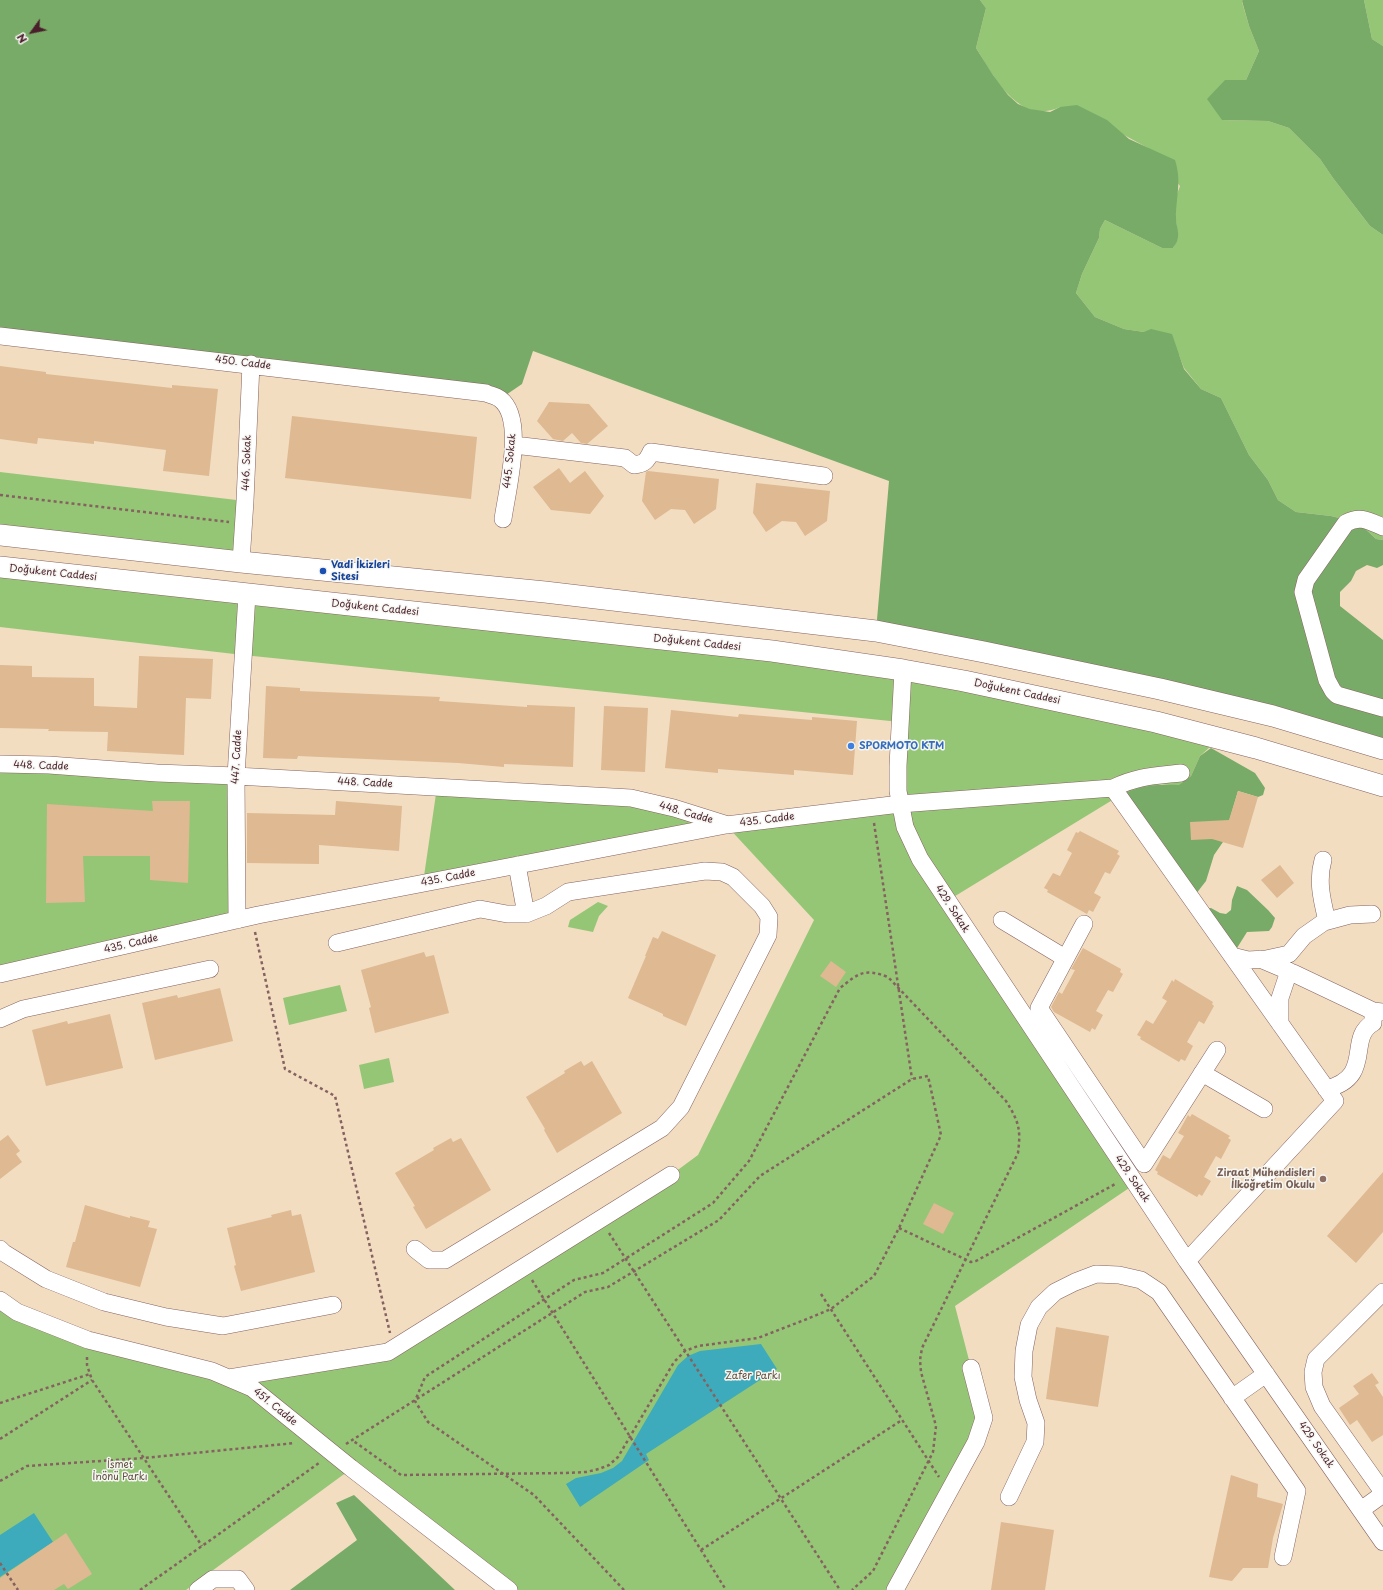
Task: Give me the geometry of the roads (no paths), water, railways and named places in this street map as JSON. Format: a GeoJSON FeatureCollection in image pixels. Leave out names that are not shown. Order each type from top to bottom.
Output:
{"type":"FeatureCollection","features":[{"type":"Feature","properties":{"kind":"main road"},"geometry":{"type":"LineString","coordinates":[[0,535],[241,562],[545,592],[876,631],[1160,689],[1273,716],[1383,749]]}},
{"type":"Feature","properties":{"kind":"main road","name":"Doğukent Caddesi"},"geometry":{"type":"LineString","coordinates":[[0,567],[772,651],[903,670],[964,681],[1156,722],[1256,748],[1383,786]]}},
{"type":"Feature","properties":{"kind":"street","name":"450. Cadde"},"geometry":{"type":"LineString","coordinates":[[0,336],[251,364],[486,393]]}},
{"type":"Feature","properties":{"kind":"street","name":"446. Sokak"},"geometry":{"type":"LineString","coordinates":[[241,562],[251,364]]}},
{"type":"Feature","properties":{"kind":"street","name":"445. Sokak"},"geometry":{"type":"LineString","coordinates":[[486,393],[500,399],[512,415],[514,445],[503,519]]}},
{"type":"Feature","properties":{"kind":"street"},"geometry":{"type":"LineString","coordinates":[[514,445],[625,458],[634,465],[642,465],[648,459],[651,452],[824,476]]}},
{"type":"Feature","properties":{"kind":"street"},"geometry":{"type":"LineString","coordinates":[[1383,527],[1358,518],[1346,523],[1306,580],[1303,592],[1327,680],[1333,691],[1337,695],[1383,708]]}},
{"type":"Feature","properties":{"kind":"street","name":"447. Cadde"},"geometry":{"type":"LineString","coordinates":[[244,918],[236,776],[247,594]]}},
{"type":"Feature","properties":{"kind":"street","name":"429. Sokak"},"geometry":{"type":"LineString","coordinates":[[903,670],[898,766],[900,804],[910,838],[926,869],[1187,1261],[1383,1542]]}},
{"type":"Feature","properties":{"kind":"street","name":"448. Cadde"},"geometry":{"type":"LineString","coordinates":[[0,764],[49,765],[157,773],[631,798],[674,808],[726,824]]}},
{"type":"Feature","properties":{"kind":"street","name":"435. Cadde"},"geometry":{"type":"LineString","coordinates":[[0,974],[244,918],[726,824],[900,804],[1113,788],[1143,776],[1181,774]]}},
{"type":"Feature","properties":{"kind":"street"},"geometry":{"type":"LineString","coordinates":[[1113,788],[1335,1102],[1187,1261]]}},
{"type":"Feature","properties":{"kind":"street"},"geometry":{"type":"LineString","coordinates":[[1323,860],[1319,874],[1322,901],[1327,921]]}},
{"type":"Feature","properties":{"kind":"street"},"geometry":{"type":"LineString","coordinates":[[517,865],[526,914]]}},
{"type":"Feature","properties":{"kind":"street"},"geometry":{"type":"LineString","coordinates":[[337,943],[480,908],[507,914],[526,914],[546,906],[568,892],[705,871],[722,872],[733,877],[762,906],[769,917],[768,935],[682,1107],[662,1128],[445,1260],[429,1260],[416,1248]]}},
{"type":"Feature","properties":{"kind":"street"},"geometry":{"type":"LineString","coordinates":[[1232,956],[1248,960],[1289,954],[1304,936],[1327,921],[1350,915],[1372,914]]}},
{"type":"Feature","properties":{"kind":"street"},"geometry":{"type":"LineString","coordinates":[[1002,920],[1066,958]]}},
{"type":"Feature","properties":{"kind":"street"},"geometry":{"type":"LineString","coordinates":[[1084,924],[1039,1008],[1144,1164],[1217,1050]]}},
{"type":"Feature","properties":{"kind":"street"},"geometry":{"type":"LineString","coordinates":[[1260,959],[1378,1012],[1373,1023],[1363,1032],[1356,1067],[1348,1080],[1338,1086],[1326,1089]]}},
{"type":"Feature","properties":{"kind":"street"},"geometry":{"type":"LineString","coordinates":[[0,1019],[23,1009],[210,968]]}},
{"type":"Feature","properties":{"kind":"street"},"geometry":{"type":"LineString","coordinates":[[1280,1024],[1280,998],[1289,971]]}},
{"type":"Feature","properties":{"kind":"street"},"geometry":{"type":"LineString","coordinates":[[1202,1073],[1264,1109]]}},
{"type":"Feature","properties":{"kind":"street"},"geometry":{"type":"LineString","coordinates":[[1075,1093],[1090,1083]]}},
{"type":"Feature","properties":{"kind":"street"},"geometry":{"type":"LineString","coordinates":[[230,1378],[388,1352],[671,1175]]}},
{"type":"Feature","properties":{"kind":"street"},"geometry":{"type":"LineString","coordinates":[[0,1249],[4,1254],[46,1279],[104,1302],[173,1318],[223,1326],[333,1305]]}},
{"type":"Feature","properties":{"kind":"street"},"geometry":{"type":"LineString","coordinates":[[1010,1497],[1035,1442],[1036,1422],[1028,1400],[1023,1377],[1024,1351],[1029,1325],[1039,1307],[1055,1292],[1096,1274],[1119,1275],[1141,1280],[1159,1292],[1297,1491],[1283,1557]]}},
{"type":"Feature","properties":{"kind":"street"},"geometry":{"type":"LineString","coordinates":[[1361,1510],[1383,1493],[1322,1406],[1314,1387],[1313,1372],[1316,1359],[1383,1292]]}},
{"type":"Feature","properties":{"kind":"street","name":"451. Cadde"},"geometry":{"type":"LineString","coordinates":[[0,1300],[17,1312],[88,1340],[212,1371],[252,1388],[332,1453],[509,1590]]}},
{"type":"Feature","properties":{"kind":"street"},"geometry":{"type":"LineString","coordinates":[[895,1590],[976,1442],[984,1418],[971,1368]]}},
{"type":"Feature","properties":{"kind":"street"},"geometry":{"type":"LineString","coordinates":[[1232,1398],[1266,1374]]}},
{"type":"Feature","properties":{"kind":"street"},"geometry":{"type":"LineString","coordinates":[[198,1590],[213,1579],[238,1579],[246,1590]]}},
{"type":"Feature","properties":{"kind":"water"},"geometry":{"type":"Polygon","coordinates":[[[761,1344],[777,1369],[646,1454],[649,1460],[580,1507],[566,1484],[576,1478],[601,1473],[613,1468],[622,1461],[678,1365],[688,1356],[700,1351],[761,1344]]]}},
{"type":"Feature","properties":{"kind":"water"},"geometry":{"type":"Polygon","coordinates":[[[34,1513],[53,1542],[0,1577],[0,1535],[34,1513]]]}},
{"type":"Feature","properties":{"kind":"place","name":"Vadi İkizleri Sitesi"},"geometry":{"type":"Point","coordinates":[323,571]}},
{"type":"Feature","properties":{"kind":"place","name":"SPORMOTO KTM"},"geometry":{"type":"Point","coordinates":[851,746]}},
{"type":"Feature","properties":{"kind":"place","name":"Ziraat Mühendisleri İlköğretim Okulu"},"geometry":{"type":"Point","coordinates":[1323,1179]}},
{"type":"Feature","properties":{"kind":"park label","name":"Zafer Parkı"},"geometry":{"type":"Point","coordinates":[753,1376]}},
{"type":"Feature","properties":{"kind":"park label","name":"İsmet İnönü Parkı"},"geometry":{"type":"Point","coordinates":[120,1470]}}]}
